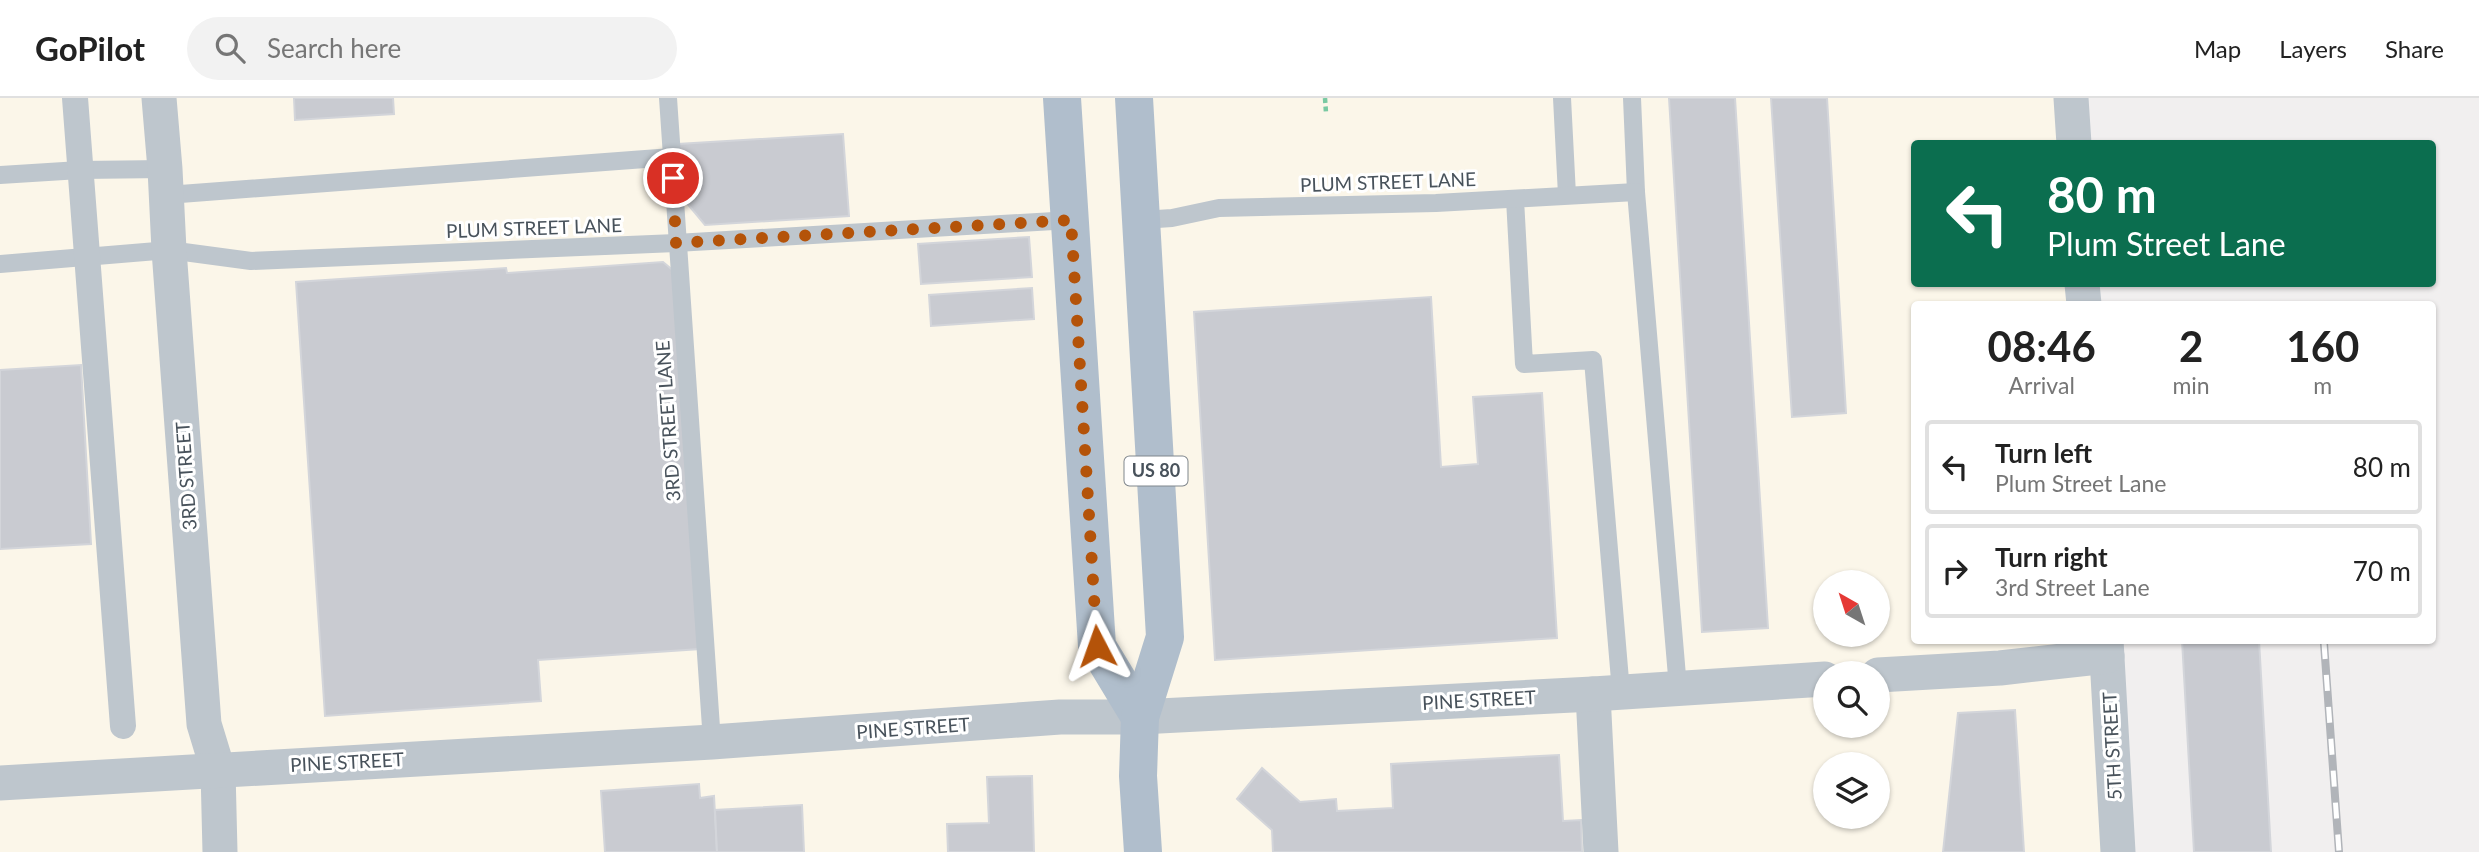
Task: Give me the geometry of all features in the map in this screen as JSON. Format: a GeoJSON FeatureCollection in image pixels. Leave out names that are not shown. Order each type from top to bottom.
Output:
{"type":"FeatureCollection","features":[{"type":"Feature","properties":{"kind":"main road"},"geometry":{"type":"LineString","coordinates":[[1062,98],[1097,646],[1140,717]]}},
{"type":"Feature","properties":{"kind":"main road","name":"US 80"},"geometry":{"type":"LineString","coordinates":[[1134,98],[1165,637],[1140,717],[1138,776],[1143,852]]}},
{"type":"Feature","properties":{"kind":"street"},"geometry":{"type":"LineString","coordinates":[[75,98],[123,726]]}},
{"type":"Feature","properties":{"kind":"street","name":"3RD STREET"},"geometry":{"type":"LineString","coordinates":[[159,98],[204,724],[218,770],[220,852]]}},
{"type":"Feature","properties":{"kind":"street"},"geometry":{"type":"LineString","coordinates":[[2071,98],[2074,140]]}},
{"type":"Feature","properties":{"kind":"street"},"geometry":{"type":"LineString","coordinates":[[1890,674],[2000,668],[2106,648]]}},
{"type":"Feature","properties":{"kind":"street","name":"5TH STREET"},"geometry":{"type":"LineString","coordinates":[[2106,648],[2118,852]]}},
{"type":"Feature","properties":{"kind":"street","name":"PINE STREET"},"geometry":{"type":"LineString","coordinates":[[0,783],[712,742],[1060,717],[1140,717],[1607,693],[1813,679]]}},
{"type":"Feature","properties":{"kind":"street"},"geometry":{"type":"LineString","coordinates":[[1601,852],[1607,693]]}},
{"type":"Feature","properties":{"kind":"lane","name":"3RD STREET LANE"},"geometry":{"type":"LineString","coordinates":[[668,98],[712,742]]}},
{"type":"Feature","properties":{"kind":"lane"},"geometry":{"type":"LineString","coordinates":[[1562,98],[1567,195]]}},
{"type":"Feature","properties":{"kind":"lane"},"geometry":{"type":"LineString","coordinates":[[1632,98],[1636,192],[1678,688]]}},
{"type":"Feature","properties":{"kind":"lane"},"geometry":{"type":"LineString","coordinates":[[0,175],[79,170],[166,182],[672,157]]}},
{"type":"Feature","properties":{"kind":"lane","name":"PLUM STREET LANE"},"geometry":{"type":"LineString","coordinates":[[1142,220],[1172,218],[1219,208],[1436,203],[1636,192]]}},
{"type":"Feature","properties":{"kind":"lane"},"geometry":{"type":"LineString","coordinates":[[1515,199],[1524,364],[1593,360],[1607,693]]}},
{"type":"Feature","properties":{"kind":"lane","name":"PLUM STREET LANE"},"geometry":{"type":"LineString","coordinates":[[0,264],[169,250],[251,261],[676,243],[1071,220]]}},
{"type":"Feature","properties":{"kind":"path"},"geometry":{"type":"LineString","coordinates":[[1325,98],[1326,113]]}},
{"type":"Feature","properties":{"kind":"shaded area"},"geometry":{"type":"Polygon","coordinates":[[[0,98],[2071,98],[2074,140],[1911,140],[1911,287],[2083,287],[2084,301],[1911,301],[1911,644],[2111,644],[2128,852],[0,852],[0,98]]]}},
{"type":"Feature","properties":{"kind":"building"},"geometry":{"type":"Polygon","coordinates":[[[294,98],[393,98],[394,114],[295,120],[294,98]]]}},
{"type":"Feature","properties":{"kind":"building"},"geometry":{"type":"Polygon","coordinates":[[[1669,98],[1735,98],[1768,628],[1702,632],[1669,98]]]}},
{"type":"Feature","properties":{"kind":"building"},"geometry":{"type":"Polygon","coordinates":[[[1771,98],[1827,98],[1846,413],[1792,417],[1771,98]]]}},
{"type":"Feature","properties":{"kind":"building"},"geometry":{"type":"Polygon","coordinates":[[[843,134],[849,216],[705,225],[681,196],[678,144],[843,134]]]}},
{"type":"Feature","properties":{"kind":"building"},"geometry":{"type":"Polygon","coordinates":[[[1029,237],[1032,277],[921,284],[918,244],[1029,237]]]}},
{"type":"Feature","properties":{"kind":"building"},"geometry":{"type":"Polygon","coordinates":[[[663,262],[675,272],[700,649],[538,660],[541,701],[325,716],[296,282],[506,268],[507,273],[663,262]]]}},
{"type":"Feature","properties":{"kind":"building"},"geometry":{"type":"Polygon","coordinates":[[[1032,288],[1034,319],[931,326],[929,295],[1032,288]]]}},
{"type":"Feature","properties":{"kind":"building"},"geometry":{"type":"Polygon","coordinates":[[[1431,297],[1441,467],[1478,464],[1473,397],[1542,393],[1557,638],[1215,660],[1194,312],[1431,297]]]}},
{"type":"Feature","properties":{"kind":"building"},"geometry":{"type":"Polygon","coordinates":[[[81,365],[91,544],[0,549],[0,370],[81,365]]]}},
{"type":"Feature","properties":{"kind":"building"},"geometry":{"type":"Polygon","coordinates":[[[2182,644],[2259,644],[2271,852],[2194,852],[2182,644]]]}},
{"type":"Feature","properties":{"kind":"building"},"geometry":{"type":"Polygon","coordinates":[[[2015,710],[2024,852],[1943,852],[1958,713],[2015,710]]]}},
{"type":"Feature","properties":{"kind":"building"},"geometry":{"type":"Polygon","coordinates":[[[1559,755],[1563,821],[1581,820],[1582,852],[1273,852],[1272,830],[1237,799],[1262,768],[1300,802],[1336,799],[1337,811],[1393,808],[1391,764],[1559,755]]]}},
{"type":"Feature","properties":{"kind":"building"},"geometry":{"type":"Polygon","coordinates":[[[1032,776],[1034,852],[948,852],[947,824],[989,823],[987,777],[1032,776]]]}},
{"type":"Feature","properties":{"kind":"building"},"geometry":{"type":"Polygon","coordinates":[[[699,784],[700,798],[714,796],[717,852],[605,852],[601,791],[699,784]]]}},
{"type":"Feature","properties":{"kind":"building"},"geometry":{"type":"Polygon","coordinates":[[[802,805],[804,852],[717,852],[715,810],[802,805]]]}},
{"type":"Feature","properties":{"kind":"railway"},"geometry":{"type":"LineString","coordinates":[[2324,644],[2339,852]]}},
{"type":"Feature","properties":{"kind":"route"},"geometry":{"type":"LineString","coordinates":[[673,178],[676,243],[1071,220],[1097,646]]}}]}
